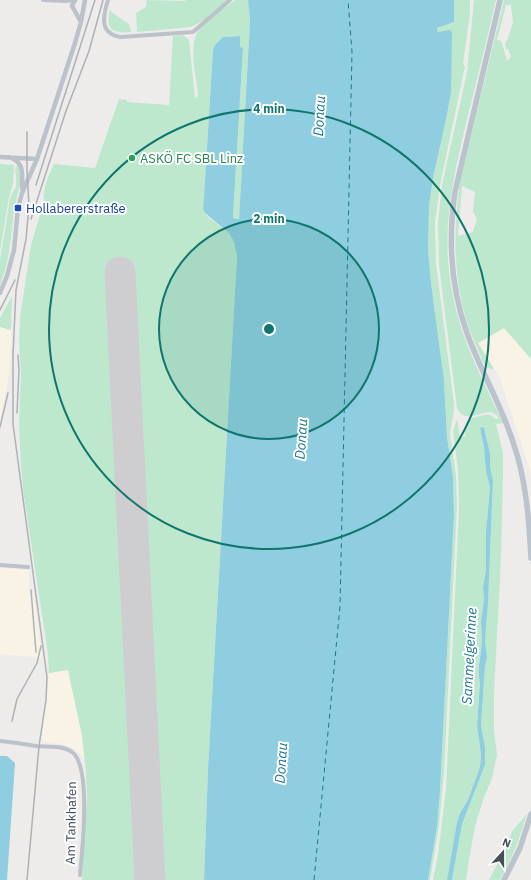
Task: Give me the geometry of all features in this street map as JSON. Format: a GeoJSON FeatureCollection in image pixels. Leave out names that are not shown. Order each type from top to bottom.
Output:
{"type":"FeatureCollection","features":[{"type":"Feature","properties":{"kind":"main road"},"geometry":{"type":"LineString","coordinates":[[500,0],[455,192],[452,213],[451,253],[457,297],[467,333],[505,418],[518,456],[527,507],[531,558]]}},
{"type":"Feature","properties":{"kind":"main road"},"geometry":{"type":"LineString","coordinates":[[504,880],[520,848],[531,814]]}},
{"type":"Feature","properties":{"kind":"street"},"geometry":{"type":"LineString","coordinates":[[43,0],[75,0]]}},
{"type":"Feature","properties":{"kind":"street"},"geometry":{"type":"LineString","coordinates":[[75,0],[72,4],[81,22]]}},
{"type":"Feature","properties":{"kind":"street"},"geometry":{"type":"LineString","coordinates":[[108,0],[104,15],[104,25],[110,33],[121,37],[193,32],[230,0]]}},
{"type":"Feature","properties":{"kind":"street"},"geometry":{"type":"LineString","coordinates":[[61,1],[80,11],[84,3]]}},
{"type":"Feature","properties":{"kind":"street"},"geometry":{"type":"LineString","coordinates":[[0,293],[7,276],[14,250],[22,193],[37,159],[81,22],[84,3]]}},
{"type":"Feature","properties":{"kind":"street"},"geometry":{"type":"LineString","coordinates":[[0,157],[37,159]]}},
{"type":"Feature","properties":{"kind":"street"},"geometry":{"type":"LineString","coordinates":[[9,157],[17,160],[21,166],[22,193]]}},
{"type":"Feature","properties":{"kind":"street"},"geometry":{"type":"LineString","coordinates":[[0,564],[28,567]]}},
{"type":"Feature","properties":{"kind":"street","name":"Am Tankhafen"},"geometry":{"type":"LineString","coordinates":[[0,741],[62,748],[70,751],[77,758],[82,773],[84,794],[80,875]]}},
{"type":"Feature","properties":{"kind":"shaded area"},"geometry":{"type":"Polygon","coordinates":[[[0,327],[11,330],[11,356],[9,375],[0,420],[0,327]]]}},
{"type":"Feature","properties":{"kind":"shaded area"},"geometry":{"type":"Polygon","coordinates":[[[504,328],[531,359],[531,482],[530,470],[499,376],[478,343],[504,328]]]}},
{"type":"Feature","properties":{"kind":"shaded area"},"geometry":{"type":"Polygon","coordinates":[[[0,568],[29,570],[29,594],[34,595],[42,658],[0,654],[0,568]]]}},
{"type":"Feature","properties":{"kind":"shaded area"},"geometry":{"type":"Polygon","coordinates":[[[68,670],[82,736],[86,772],[82,756],[73,748],[62,744],[42,741],[49,673],[68,670]]]}},
{"type":"Feature","properties":{"kind":"green space"},"geometry":{"type":"Polygon","coordinates":[[[147,0],[228,0],[204,20],[191,27],[137,32],[136,13],[146,7],[147,0]]]}},
{"type":"Feature","properties":{"kind":"green space"},"geometry":{"type":"Polygon","coordinates":[[[235,0],[248,0],[250,21],[239,219],[234,219],[233,217],[243,48],[240,47],[239,36],[223,37],[215,45],[213,50],[203,209],[207,216],[229,233],[234,242],[237,257],[208,769],[204,880],[82,880],[87,799],[82,736],[68,670],[49,673],[48,654],[21,468],[19,423],[21,375],[19,342],[20,318],[31,245],[44,201],[45,187],[54,164],[95,168],[119,99],[127,100],[127,102],[169,105],[173,36],[183,35],[189,40],[195,98],[198,96],[193,51],[197,32],[213,16],[235,0]]]}},
{"type":"Feature","properties":{"kind":"green space"},"geometry":{"type":"Polygon","coordinates":[[[454,0],[470,0],[470,14],[463,63],[465,67],[440,185],[435,222],[436,264],[454,404],[450,433],[456,476],[457,506],[444,773],[439,826],[430,880],[428,880],[437,827],[440,792],[454,515],[453,477],[447,437],[444,380],[428,250],[429,206],[433,178],[451,92],[451,61],[437,28],[454,22],[454,0]]]}},
{"type":"Feature","properties":{"kind":"green space"},"geometry":{"type":"Polygon","coordinates":[[[474,0],[496,0],[456,166],[447,239],[448,264],[452,290],[462,331],[478,371],[503,423],[496,424],[503,453],[501,559],[494,692],[494,731],[497,755],[492,778],[483,800],[475,827],[466,880],[452,880],[462,824],[485,765],[485,747],[481,725],[487,657],[485,641],[493,481],[484,427],[480,428],[490,487],[487,519],[486,569],[483,588],[484,600],[481,621],[482,642],[479,661],[480,684],[477,725],[481,755],[480,767],[468,800],[460,813],[457,822],[447,880],[433,880],[438,854],[446,789],[459,509],[458,470],[453,431],[457,419],[460,437],[465,436],[465,424],[467,421],[476,417],[487,415],[492,416],[495,419],[499,418],[491,412],[467,416],[460,413],[457,408],[439,265],[438,222],[442,185],[467,72],[474,0]]]}},
{"type":"Feature","properties":{"kind":"green space"},"geometry":{"type":"Polygon","coordinates":[[[504,0],[531,0],[531,359],[504,328],[478,343],[494,369],[487,367],[482,360],[470,330],[459,289],[456,225],[460,182],[504,0]],[[506,5],[497,40],[502,43],[507,61],[511,57],[508,49],[506,49],[505,43],[513,23],[511,5],[506,5]],[[462,186],[458,236],[473,232],[477,220],[473,211],[475,192],[462,186]]]}},
{"type":"Feature","properties":{"kind":"green space"},"geometry":{"type":"Polygon","coordinates":[[[110,10],[129,24],[131,32],[115,31],[109,26],[108,22],[110,10]]]}},
{"type":"Feature","properties":{"kind":"green space"},"geometry":{"type":"Polygon","coordinates":[[[0,164],[14,165],[13,184],[9,197],[0,251],[0,164]]]}},
{"type":"Feature","properties":{"kind":"green space"},"geometry":{"type":"Polygon","coordinates":[[[17,165],[20,182],[14,210],[8,257],[0,285],[0,260],[10,198],[16,186],[15,170],[17,165]]]}},
{"type":"Feature","properties":{"kind":"green space"},"geometry":{"type":"Polygon","coordinates":[[[12,296],[11,330],[0,327],[0,318],[12,296]]]}},
{"type":"Feature","properties":{"kind":"green space"},"geometry":{"type":"Polygon","coordinates":[[[527,814],[522,831],[500,880],[489,880],[513,830],[527,814]]]}},
{"type":"Feature","properties":{"kind":"water","name":"Donau"},"geometry":{"type":"Polygon","coordinates":[[[248,0],[454,0],[454,22],[437,28],[438,32],[450,30],[452,32],[451,92],[433,178],[429,206],[428,250],[444,380],[447,437],[453,477],[454,515],[440,792],[437,827],[428,880],[204,880],[208,769],[237,257],[234,242],[229,233],[205,213],[203,209],[213,50],[215,45],[223,37],[240,36],[240,47],[243,48],[233,217],[235,219],[239,219],[250,21],[248,0]]]}},
{"type":"Feature","properties":{"kind":"water"},"geometry":{"type":"Polygon","coordinates":[[[484,427],[490,454],[490,466],[493,481],[485,641],[487,657],[481,725],[485,747],[485,765],[462,824],[452,880],[447,880],[457,822],[460,813],[468,800],[480,767],[481,755],[477,725],[480,684],[479,665],[482,642],[481,621],[484,600],[483,588],[486,569],[486,532],[490,487],[486,471],[480,428],[484,427]]]}},
{"type":"Feature","properties":{"kind":"water"},"geometry":{"type":"Polygon","coordinates":[[[0,756],[7,756],[15,763],[7,880],[0,880],[0,756]]]}},
{"type":"Feature","properties":{"kind":"ferry route"},"geometry":{"type":"LineString","coordinates":[[314,880],[340,606],[352,52],[348,0]]}},
{"type":"Feature","properties":{"kind":"runway"},"geometry":{"type":"LineString","coordinates":[[120,272],[150,880]]}},
{"type":"Feature","properties":{"kind":"railway"},"geometry":{"type":"LineString","coordinates":[[36,185],[95,0]]}},
{"type":"Feature","properties":{"kind":"railway"},"geometry":{"type":"LineString","coordinates":[[31,219],[66,111],[89,51],[103,0]]}},
{"type":"Feature","properties":{"kind":"railway"},"geometry":{"type":"LineString","coordinates":[[13,355],[16,290],[26,239],[29,206],[27,132]]}},
{"type":"Feature","properties":{"kind":"railway"},"geometry":{"type":"LineString","coordinates":[[0,310],[15,280]]}},
{"type":"Feature","properties":{"kind":"railway"},"geometry":{"type":"LineString","coordinates":[[13,350],[13,424],[47,677],[46,700],[39,746],[27,880]]}},
{"type":"Feature","properties":{"kind":"railway"},"geometry":{"type":"LineString","coordinates":[[17,413],[19,370],[18,355]]}},
{"type":"Feature","properties":{"kind":"railway"},"geometry":{"type":"LineString","coordinates":[[0,427],[8,393]]}},
{"type":"Feature","properties":{"kind":"railway"},"geometry":{"type":"LineString","coordinates":[[31,590],[36,652]]}},
{"type":"Feature","properties":{"kind":"railway"},"geometry":{"type":"LineString","coordinates":[[12,721],[17,699],[37,663],[41,646]]}},
{"type":"Feature","properties":{"kind":"place","name":"ASKÖ FC SBL Linz"},"geometry":{"type":"Point","coordinates":[132,158]}},
{"type":"Feature","properties":{"kind":"place","name":"Hollabererstraße"},"geometry":{"type":"Point","coordinates":[18,208]}},
{"type":"Feature","properties":{"kind":"water label","name":"Sammelgerinne"},"geometry":{"type":"Point","coordinates":[469,656]}}]}
